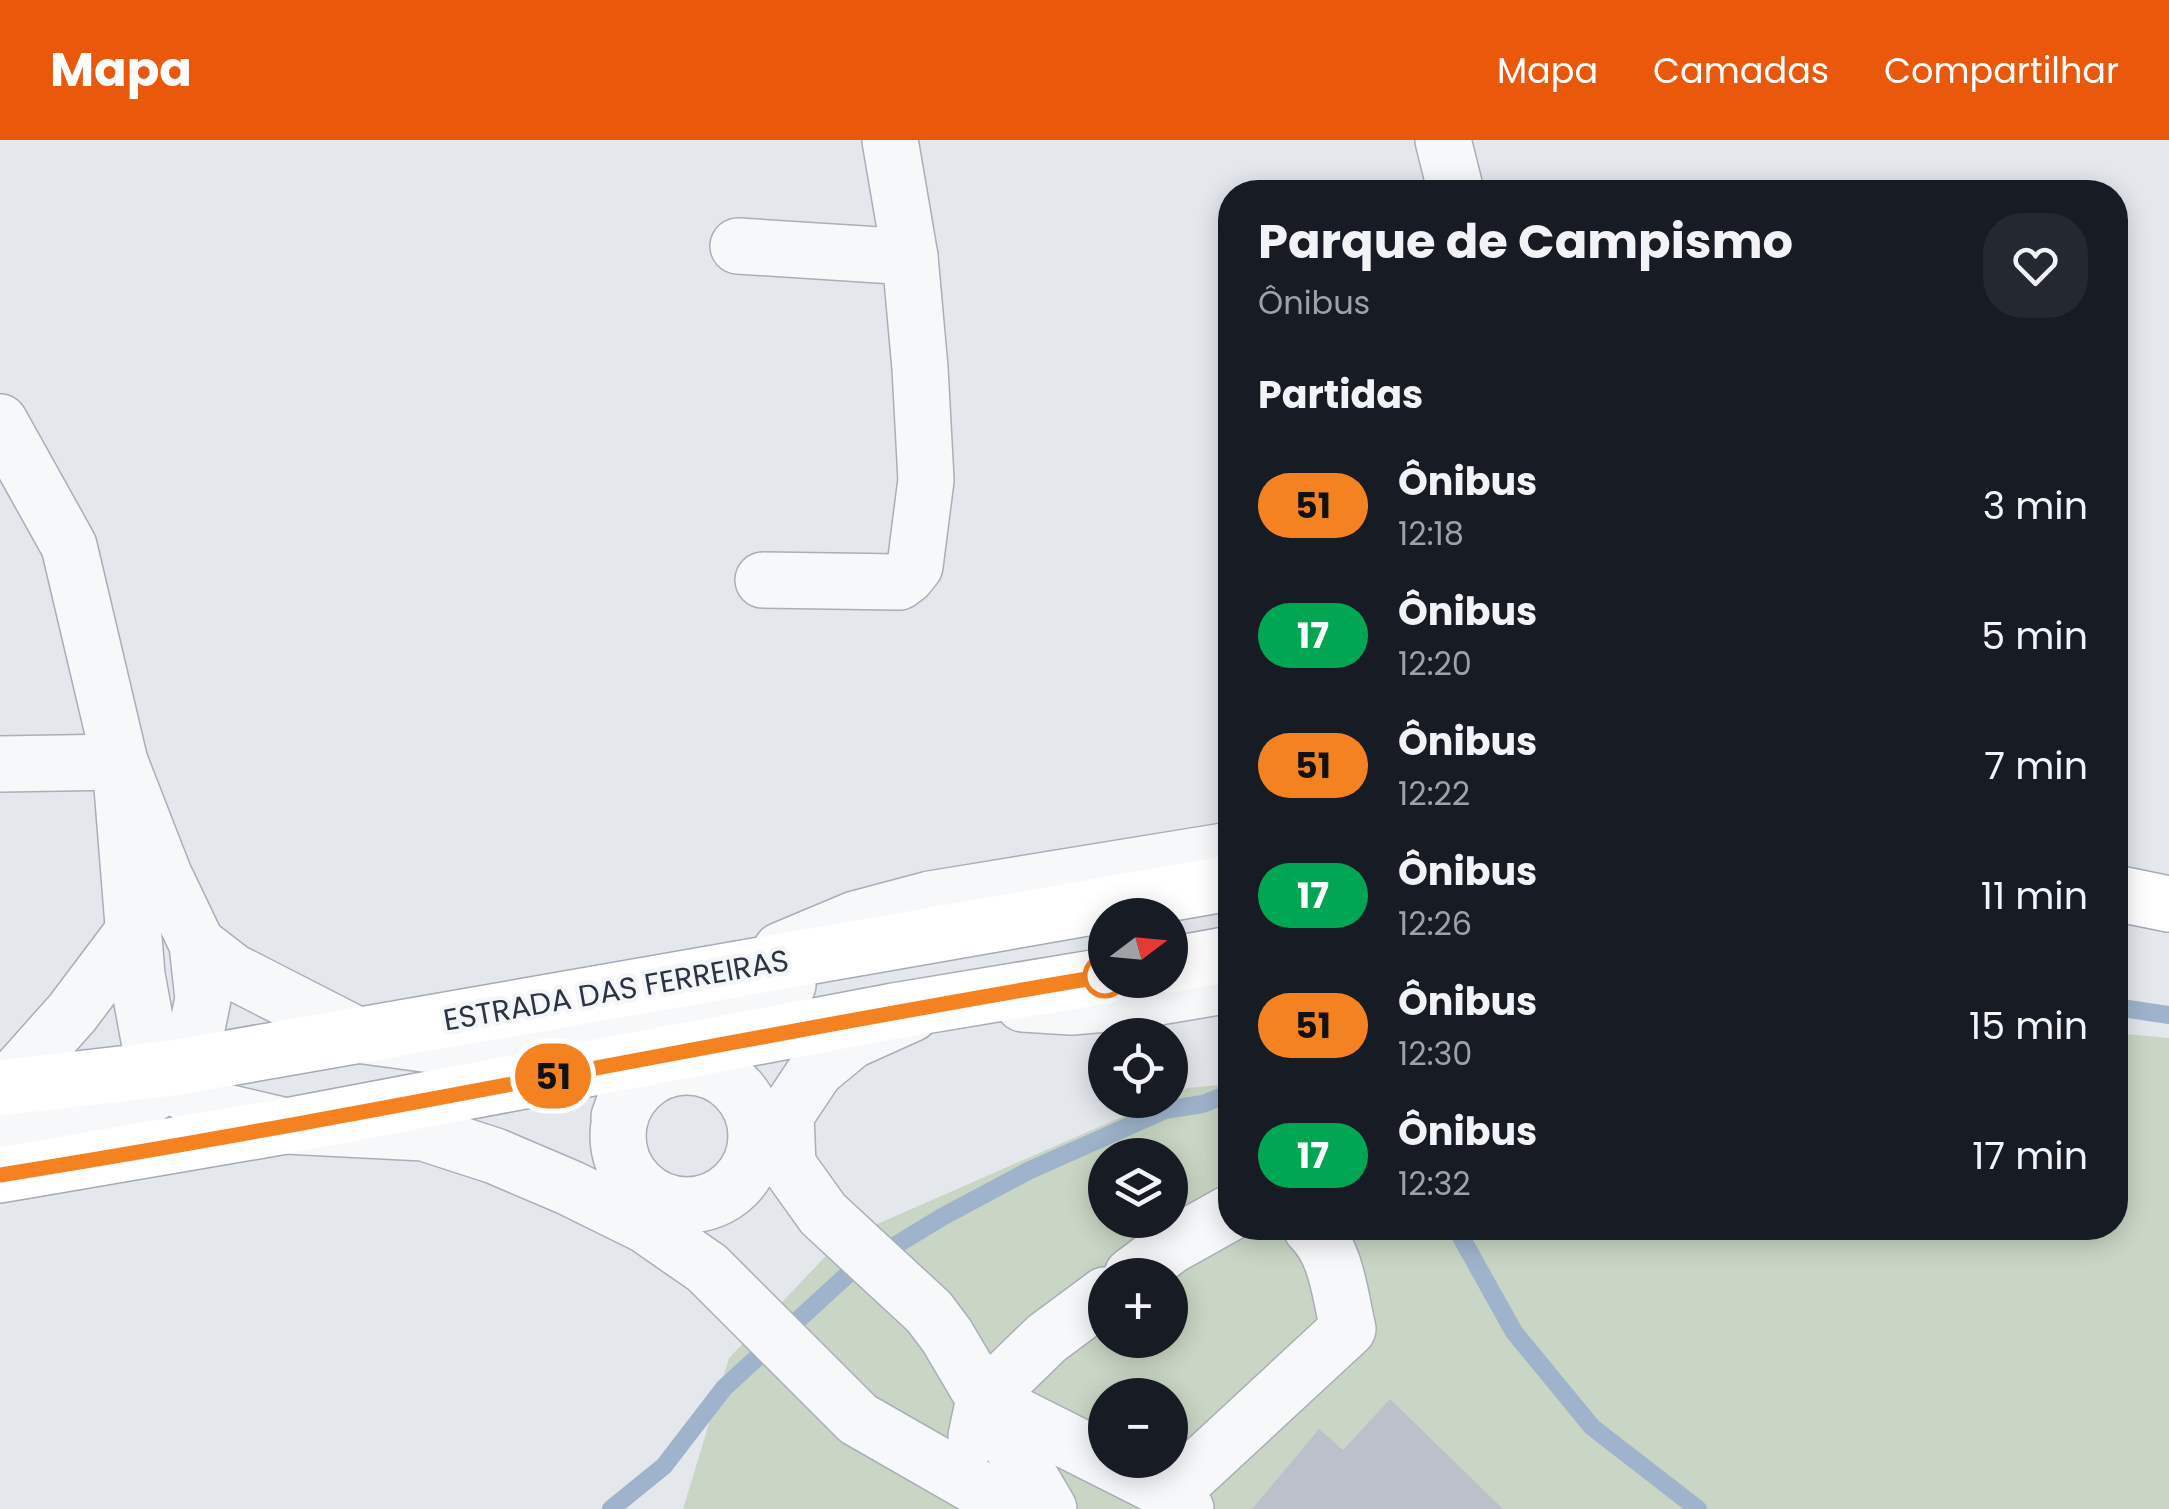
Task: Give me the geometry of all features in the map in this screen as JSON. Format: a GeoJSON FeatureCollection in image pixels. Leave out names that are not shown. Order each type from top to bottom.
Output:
{"type":"FeatureCollection","features":[{"type":"Feature","properties":{"kind":"main road","name":"ESTRADA DAS FERREIRAS"},"geometry":{"type":"LineString","coordinates":[[2,1104],[172,1068],[1205,887]]}},
{"type":"Feature","properties":{"kind":"main road"},"geometry":{"type":"LineString","coordinates":[[2128,896],[2169,904]]}},
{"type":"Feature","properties":{"kind":"main road"},"geometry":{"type":"LineString","coordinates":[[1188,962],[1218,956]]}},
{"type":"Feature","properties":{"kind":"main road"},"geometry":{"type":"LineString","coordinates":[[0,1175],[1088,979]]}},
{"type":"Feature","properties":{"kind":"street"},"geometry":{"type":"LineString","coordinates":[[763,580],[899,582],[914,566],[926,480],[920,368],[910,256],[890,140]]}},
{"type":"Feature","properties":{"kind":"street"},"geometry":{"type":"LineString","coordinates":[[1442,140],[1453,180]]}},
{"type":"Feature","properties":{"kind":"street"},"geometry":{"type":"LineString","coordinates":[[738,246],[910,256]]}},
{"type":"Feature","properties":{"kind":"street"},"geometry":{"type":"LineString","coordinates":[[0,422],[69,546],[120,762],[164,875],[197,944],[203,999],[200,1015],[193,1047],[172,1068]]}},
{"type":"Feature","properties":{"kind":"street"},"geometry":{"type":"LineString","coordinates":[[0,764],[120,762]]}},
{"type":"Feature","properties":{"kind":"street"},"geometry":{"type":"LineString","coordinates":[[120,762],[136,976],[149,1040],[172,1068],[182,1090],[209,1108],[286,1126],[424,1132],[496,1156],[645,1225],[707,1268],[858,1419],[1015,1509]]}},
{"type":"Feature","properties":{"kind":"street"},"geometry":{"type":"LineString","coordinates":[[739,968],[856,918],[930,899],[1218,852]]}},
{"type":"Feature","properties":{"kind":"street"},"geometry":{"type":"LineString","coordinates":[[1173,898],[1205,887]]}},
{"type":"Feature","properties":{"kind":"street"},"geometry":{"type":"LineString","coordinates":[[619,1117],[675,1055],[690,1011],[734,994],[904,966],[1088,928]]}},
{"type":"Feature","properties":{"kind":"street"},"geometry":{"type":"LineString","coordinates":[[2,1104],[133,932]]}},
{"type":"Feature","properties":{"kind":"street"},"geometry":{"type":"LineString","coordinates":[[197,944],[232,972],[357,1035],[461,1049],[573,1027],[614,1027],[706,1070],[672,1068],[642,1082],[619,1117],[617,1141],[634,1181],[646,1192],[678,1205]]}},
{"type":"Feature","properties":{"kind":"street"},"geometry":{"type":"LineString","coordinates":[[772,1149],[786,1115],[816,1070],[852,1042],[948,1002],[1071,1008],[1218,986]]}},
{"type":"Feature","properties":{"kind":"street"},"geometry":{"type":"LineString","coordinates":[[675,1055],[740,1092],[772,1149],[824,1214],[929,1312],[1049,1509]]}},
{"type":"Feature","properties":{"kind":"street"},"geometry":{"type":"LineString","coordinates":[[570,1188],[678,1205],[702,1204],[735,1186],[755,1148],[772,1149]]}},
{"type":"Feature","properties":{"kind":"street"},"geometry":{"type":"LineString","coordinates":[[1155,1258],[1218,1220]]}},
{"type":"Feature","properties":{"kind":"street"},"geometry":{"type":"LineString","coordinates":[[984,1400],[1179,1501],[1348,1329],[1334,1265],[1321,1240]]}},
{"type":"Feature","properties":{"kind":"street"},"geometry":{"type":"LineString","coordinates":[[966,1482],[984,1400],[1047,1338],[1088,1308]]}},
{"type":"Feature","properties":{"kind":"green space"},"geometry":{"type":"Polygon","coordinates":[[[2128,1034],[2169,1038],[2169,1509],[683,1509],[729,1358],[841,1240],[1119,1118],[1188,1118],[1188,1088],[1218,1085],[1218,1240],[2128,1240],[2128,1034]]]}},
{"type":"Feature","properties":{"kind":"building"},"geometry":{"type":"Polygon","coordinates":[[[1390,1399],[1503,1509],[1252,1509],[1319,1429],[1343,1450],[1390,1399]]]}},
{"type":"Feature","properties":{"kind":"waterway"},"geometry":{"type":"LineString","coordinates":[[2128,1009],[2169,1015]]}},
{"type":"Feature","properties":{"kind":"waterway"},"geometry":{"type":"LineString","coordinates":[[611,1509],[664,1466],[724,1388],[847,1275],[1028,1171],[1165,1110],[1218,1098]]}},
{"type":"Feature","properties":{"kind":"waterway"},"geometry":{"type":"LineString","coordinates":[[1463,1240],[1514,1332],[1592,1427],[1698,1509]]}},
{"type":"Feature","properties":{"kind":"bus line","name":"51"},"geometry":{"type":"LineString","coordinates":[[0,1175],[1088,979]]}}]}
